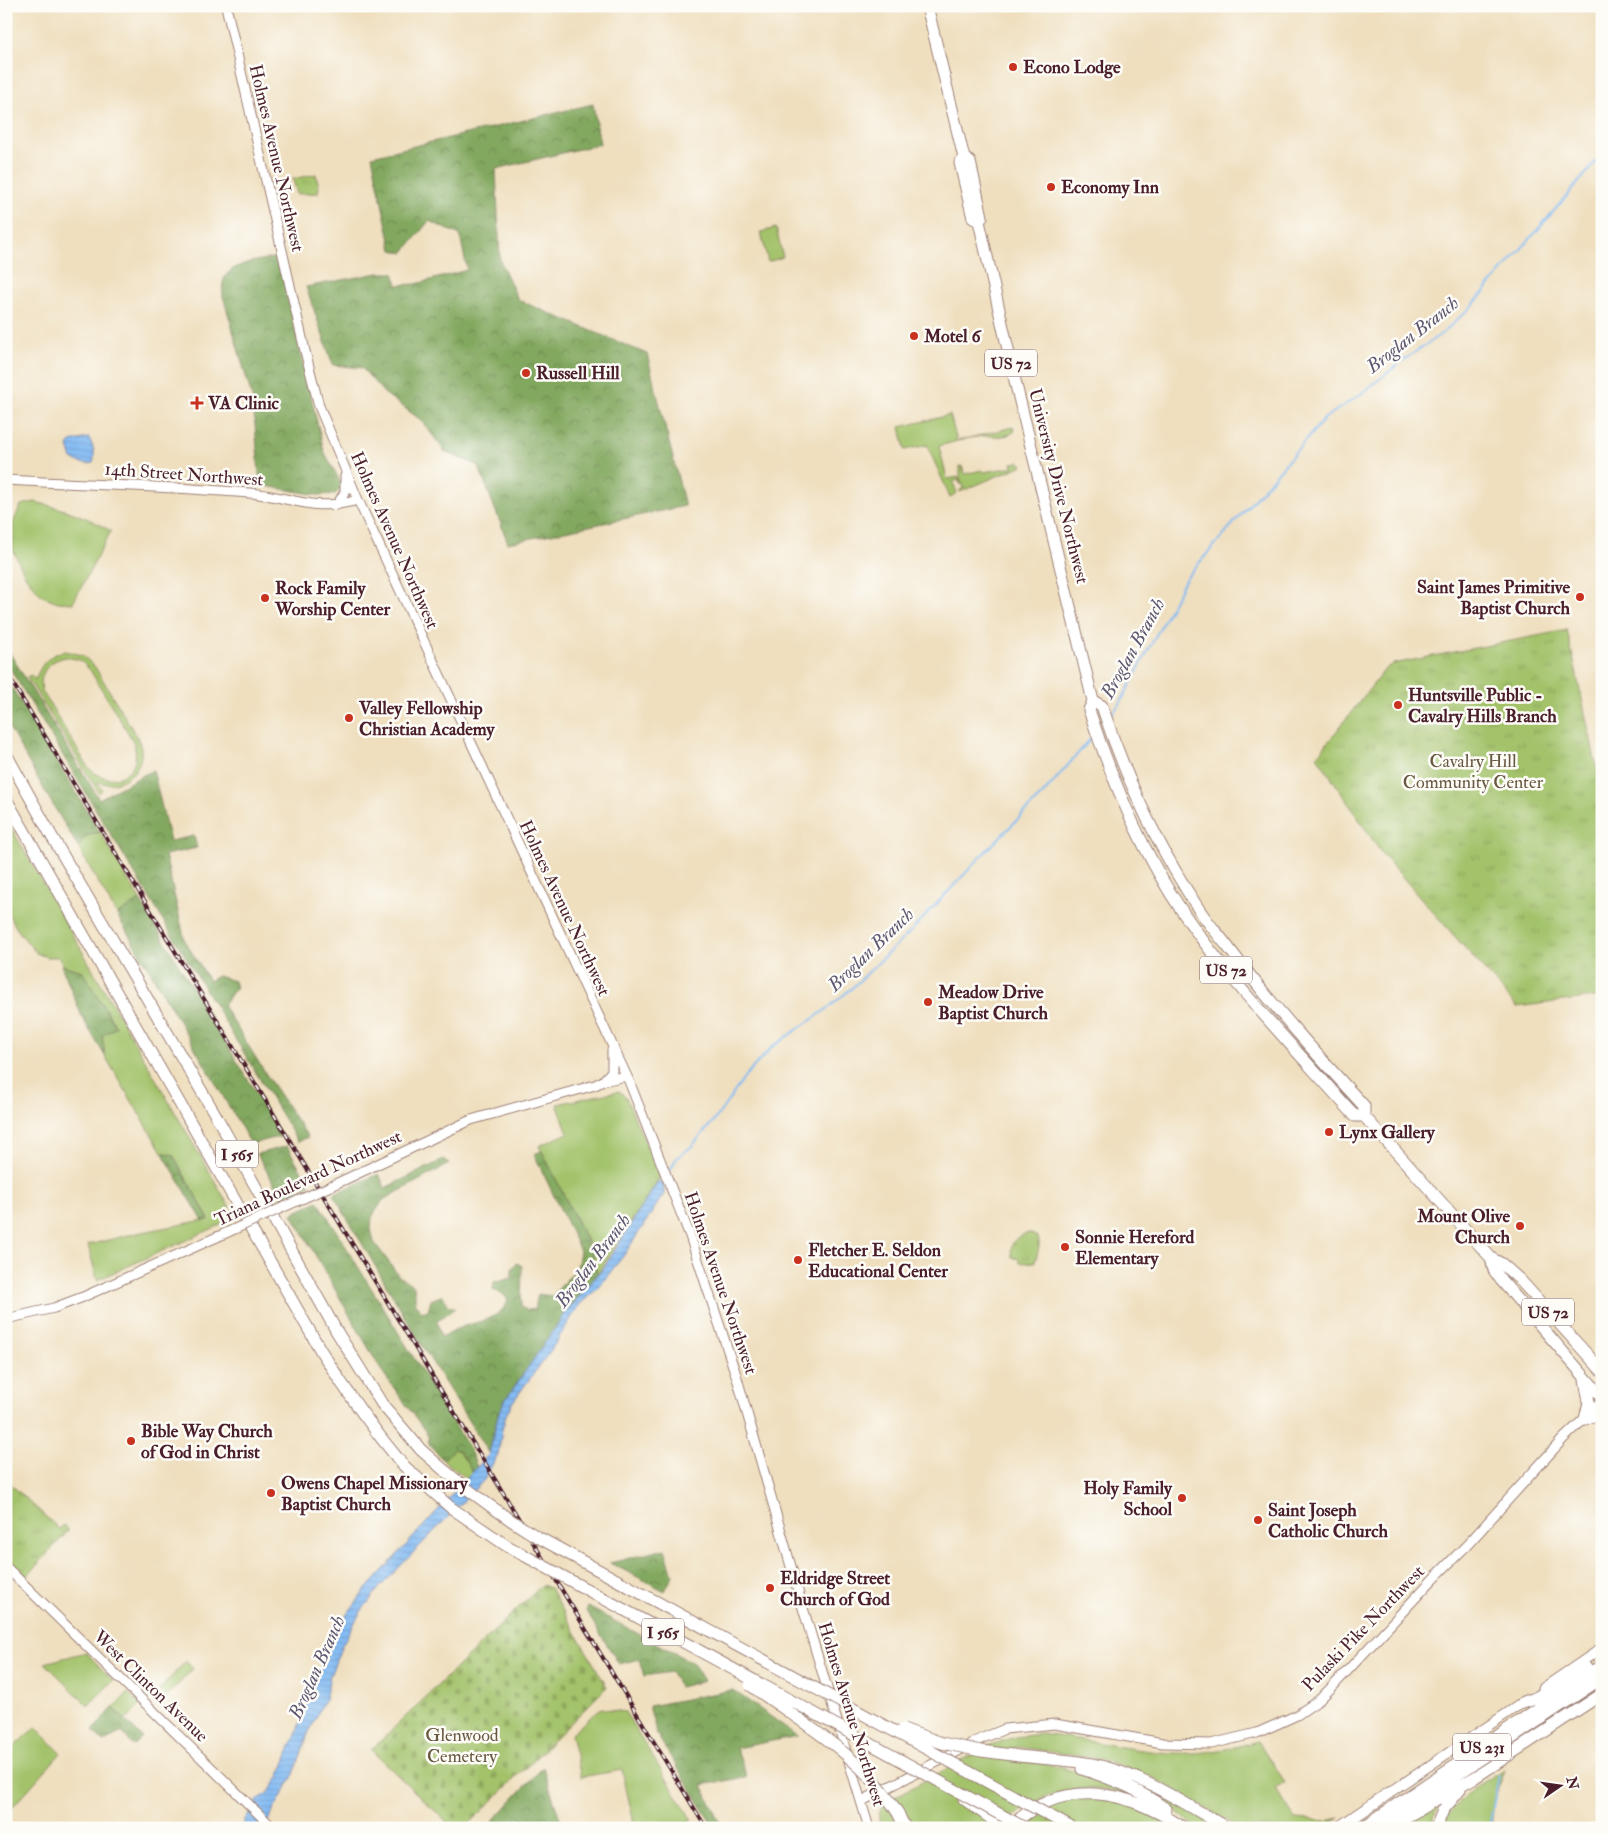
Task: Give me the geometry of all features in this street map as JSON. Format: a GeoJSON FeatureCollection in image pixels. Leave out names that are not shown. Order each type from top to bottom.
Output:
{"type":"FeatureCollection","features":[{"type":"Feature","properties":{"kind":"highway","name":"University Drive Northwest"},"geometry":{"type":"LineString","coordinates":[[927,6],[964,158],[970,162],[972,170],[982,217],[978,221],[1093,701],[1089,710],[1116,786],[1139,836],[1170,892],[1225,970],[1355,1116],[1364,1116]]}},
{"type":"Feature","properties":{"kind":"highway","name":"University Drive Northwest"},"geometry":{"type":"LineString","coordinates":[[1093,701],[1102,706],[1113,739],[1148,819],[1171,864],[1199,909],[1252,979],[1364,1106],[1364,1116],[1490,1258],[1502,1264],[1520,1280],[1600,1369]]}},
{"type":"Feature","properties":{"kind":"highway","name":"I 565"},"geometry":{"type":"LineString","coordinates":[[6,754],[370,1386],[382,1404],[421,1450],[485,1504],[534,1535],[1072,1828]]}},
{"type":"Feature","properties":{"kind":"highway","name":"I 565"},"geometry":{"type":"LineString","coordinates":[[6,799],[321,1351],[351,1400],[374,1432],[404,1465],[450,1507],[507,1546],[1025,1828]]}},
{"type":"Feature","properties":{"kind":"highway"},"geometry":{"type":"LineString","coordinates":[[1209,948],[1217,950],[1245,980],[1252,979]]}},
{"type":"Feature","properties":{"kind":"highway"},"geometry":{"type":"LineString","coordinates":[[1283,1035],[1288,1032],[1293,1035],[1316,1060],[1322,1060]]}},
{"type":"Feature","properties":{"kind":"highway","name":"University Drive Northwest"},"geometry":{"type":"LineString","coordinates":[[1490,1258],[1500,1280],[1602,1397]]}},
{"type":"Feature","properties":{"kind":"highway"},"geometry":{"type":"LineString","coordinates":[[1585,1378],[1589,1402],[1585,1419]]}},
{"type":"Feature","properties":{"kind":"highway"},"geometry":{"type":"LineString","coordinates":[[1585,1419],[1593,1416],[1602,1416]]}},
{"type":"Feature","properties":{"kind":"highway"},"geometry":{"type":"LineString","coordinates":[[709,1657],[834,1744],[863,1769],[877,1784],[898,1813],[905,1828]]}},
{"type":"Feature","properties":{"kind":"highway"},"geometry":{"type":"LineString","coordinates":[[1523,1702],[1535,1698],[1602,1661]]}},
{"type":"Feature","properties":{"kind":"highway","name":"US 231"},"geometry":{"type":"LineString","coordinates":[[1362,1828],[1602,1665]]}},
{"type":"Feature","properties":{"kind":"highway","name":"US 231"},"geometry":{"type":"LineString","coordinates":[[1381,1828],[1602,1678]]}},
{"type":"Feature","properties":{"kind":"highway"},"geometry":{"type":"LineString","coordinates":[[1571,1714],[1602,1686]]}},
{"type":"Feature","properties":{"kind":"highway"},"geometry":{"type":"LineString","coordinates":[[1386,1828],[1419,1811],[1477,1776],[1602,1694]]}},
{"type":"Feature","properties":{"kind":"highway"},"geometry":{"type":"LineString","coordinates":[[862,1712],[942,1744],[981,1752],[1056,1761],[1074,1761],[1139,1779],[1228,1828]]}},
{"type":"Feature","properties":{"kind":"highway"},"geometry":{"type":"LineString","coordinates":[[1056,1761],[1125,1784],[1150,1797],[1189,1828]]}},
{"type":"Feature","properties":{"kind":"highway"},"geometry":{"type":"LineString","coordinates":[[1436,1828],[1443,1810],[1477,1776]]}},
{"type":"Feature","properties":{"kind":"highway"},"geometry":{"type":"LineString","coordinates":[[936,1779],[1004,1828]]}},
{"type":"Feature","properties":{"kind":"highway"},"geometry":{"type":"LineString","coordinates":[[1009,1828],[1022,1816],[1047,1802],[1061,1797],[1084,1793],[1102,1793],[1125,1798],[1150,1808],[1184,1828]]}},
{"type":"Feature","properties":{"kind":"highway"},"geometry":{"type":"LineString","coordinates":[[1334,1828],[1342,1825],[1390,1793]]}},
{"type":"Feature","properties":{"kind":"main road","name":"Holmes Avenue Northwest"},"geometry":{"type":"LineString","coordinates":[[226,6],[305,351],[320,406],[358,500],[627,1079],[675,1197],[737,1378],[800,1598],[870,1828]]}},
{"type":"Feature","properties":{"kind":"main road"},"geometry":{"type":"LineString","coordinates":[[345,471],[346,492],[340,504],[358,509],[366,517]]}},
{"type":"Feature","properties":{"kind":"main road","name":"14th Street Northwest"},"geometry":{"type":"LineString","coordinates":[[6,480],[224,490],[254,493],[312,505],[340,504],[358,500]]}},
{"type":"Feature","properties":{"kind":"main road"},"geometry":{"type":"LineString","coordinates":[[599,1083],[612,1070],[612,1048]]}},
{"type":"Feature","properties":{"kind":"main road","name":"Triana Boulevard Northwest"},"geometry":{"type":"LineString","coordinates":[[6,1318],[54,1308],[84,1297],[344,1180],[471,1120],[599,1083],[604,1087],[627,1079]]}},
{"type":"Feature","properties":{"kind":"main road","name":"Pulaski Pike Northwest"},"geometry":{"type":"LineString","coordinates":[[862,1801],[983,1738],[1005,1729],[1055,1724],[1163,1743],[1211,1744],[1257,1733],[1297,1714],[1319,1700],[1335,1684],[1469,1543],[1563,1439],[1602,1402]]}},
{"type":"Feature","properties":{"kind":"main road","name":"West Clinton Avenue"},"geometry":{"type":"LineString","coordinates":[[6,1567],[272,1827]]}},
{"type":"Feature","properties":{"kind":"main road"},"geometry":{"type":"LineString","coordinates":[[1390,1793],[1602,1648]]}},
{"type":"Feature","properties":{"kind":"green space"},"geometry":{"type":"Polygon","coordinates":[[[593,104],[600,144],[496,169],[500,260],[518,300],[647,354],[685,506],[508,543],[478,465],[446,453],[421,420],[384,393],[362,368],[333,365],[306,287],[378,273],[394,273],[397,285],[416,284],[467,270],[460,235],[429,221],[403,253],[392,250],[372,156],[593,104]]]}},
{"type":"Feature","properties":{"kind":"green space"},"geometry":{"type":"Polygon","coordinates":[[[316,174],[319,187],[318,193],[297,194],[293,179],[316,174]]]}},
{"type":"Feature","properties":{"kind":"green space"},"geometry":{"type":"Polygon","coordinates":[[[776,228],[783,257],[768,262],[761,232],[776,228]]]}},
{"type":"Feature","properties":{"kind":"green space"},"geometry":{"type":"Polygon","coordinates":[[[278,257],[324,451],[343,487],[335,494],[317,495],[260,485],[253,401],[223,296],[223,283],[225,276],[237,267],[254,261],[278,257]]]}},
{"type":"Feature","properties":{"kind":"green space"},"geometry":{"type":"Polygon","coordinates":[[[950,415],[957,441],[1013,427],[1015,431],[1004,436],[974,437],[939,446],[947,479],[959,477],[961,485],[958,480],[953,482],[957,493],[950,497],[927,445],[905,450],[900,427],[950,415]]]}},
{"type":"Feature","properties":{"kind":"green space"},"geometry":{"type":"Polygon","coordinates":[[[1020,462],[1023,465],[960,492],[964,488],[960,479],[960,466],[962,466],[965,474],[982,470],[984,472],[1013,467],[1012,463],[1020,462]]]}},
{"type":"Feature","properties":{"kind":"green space"},"geometry":{"type":"Polygon","coordinates":[[[35,502],[74,513],[111,531],[73,603],[58,602],[42,596],[26,577],[13,550],[13,523],[21,505],[35,502]]]}},
{"type":"Feature","properties":{"kind":"green space","name":"Cavalry Hill Community Center"},"geometry":{"type":"Polygon","coordinates":[[[1567,630],[1602,791],[1602,996],[1517,1007],[1382,854],[1317,756],[1386,668],[1393,664],[1567,630]]]}},
{"type":"Feature","properties":{"kind":"green space"},"geometry":{"type":"Polygon","coordinates":[[[6,647],[99,799],[153,770],[170,841],[194,836],[197,848],[165,855],[185,941],[209,981],[218,976],[234,981],[236,988],[223,1005],[308,1137],[298,1142],[6,662],[6,647]]]}},
{"type":"Feature","properties":{"kind":"green space"},"geometry":{"type":"Polygon","coordinates":[[[65,651],[82,655],[95,667],[137,737],[141,747],[141,757],[133,773],[117,782],[97,782],[102,790],[99,793],[27,677],[31,675],[35,680],[46,661],[59,652],[65,651]],[[66,657],[50,664],[43,673],[42,691],[88,767],[106,778],[116,778],[124,775],[134,762],[133,741],[90,670],[80,660],[66,657]]]}},
{"type":"Feature","properties":{"kind":"green space"},"geometry":{"type":"Polygon","coordinates":[[[6,678],[100,832],[86,836],[78,847],[6,722],[6,678]]]}},
{"type":"Feature","properties":{"kind":"green space"},"geometry":{"type":"Polygon","coordinates":[[[6,819],[236,1218],[97,1280],[88,1245],[209,1219],[173,1155],[162,1152],[105,1056],[102,1036],[116,1027],[82,971],[61,965],[63,963],[58,957],[47,957],[36,953],[17,929],[6,910],[6,819]]]}},
{"type":"Feature","properties":{"kind":"green space"},"geometry":{"type":"Polygon","coordinates":[[[100,832],[140,900],[117,915],[78,847],[86,836],[100,832]]]}},
{"type":"Feature","properties":{"kind":"green space"},"geometry":{"type":"Polygon","coordinates":[[[140,900],[282,1136],[251,1144],[117,915],[140,900]]]}},
{"type":"Feature","properties":{"kind":"green space"},"geometry":{"type":"Polygon","coordinates":[[[61,965],[82,971],[116,1027],[102,1036],[105,1056],[83,1019],[61,965]]]}},
{"type":"Feature","properties":{"kind":"green space"},"geometry":{"type":"Polygon","coordinates":[[[619,1091],[626,1097],[660,1177],[597,1275],[593,1253],[539,1146],[568,1133],[557,1104],[619,1091]]]}},
{"type":"Feature","properties":{"kind":"green space"},"geometry":{"type":"Polygon","coordinates":[[[287,1146],[310,1185],[282,1198],[257,1154],[287,1146]]]}},
{"type":"Feature","properties":{"kind":"green space"},"geometry":{"type":"Polygon","coordinates":[[[542,1151],[593,1254],[597,1275],[566,1312],[504,1402],[498,1415],[489,1454],[419,1341],[333,1194],[379,1174],[385,1188],[445,1159],[449,1164],[383,1200],[372,1217],[371,1229],[374,1242],[399,1276],[414,1286],[416,1304],[422,1312],[428,1310],[431,1300],[443,1295],[447,1305],[455,1308],[437,1321],[441,1337],[457,1329],[488,1319],[500,1312],[508,1300],[503,1294],[493,1290],[494,1282],[512,1278],[512,1269],[517,1263],[522,1266],[521,1306],[527,1310],[535,1309],[538,1294],[552,1296],[577,1268],[580,1251],[534,1154],[542,1151]]]}},
{"type":"Feature","properties":{"kind":"green space"},"geometry":{"type":"Polygon","coordinates":[[[162,1152],[173,1155],[209,1220],[203,1221],[162,1152]]]}},
{"type":"Feature","properties":{"kind":"green space"},"geometry":{"type":"Polygon","coordinates":[[[318,1201],[469,1448],[477,1467],[473,1472],[459,1451],[454,1449],[443,1460],[429,1444],[428,1435],[381,1370],[292,1214],[318,1201]]]}},
{"type":"Feature","properties":{"kind":"green space"},"geometry":{"type":"Polygon","coordinates":[[[1029,1233],[1038,1237],[1039,1240],[1035,1262],[1020,1263],[1019,1259],[1012,1257],[1012,1244],[1020,1236],[1029,1233]]]}},
{"type":"Feature","properties":{"kind":"green space"},"geometry":{"type":"Polygon","coordinates":[[[454,1449],[459,1451],[473,1472],[467,1479],[443,1460],[454,1449]]]}},
{"type":"Feature","properties":{"kind":"green space"},"geometry":{"type":"Polygon","coordinates":[[[6,1480],[59,1529],[64,1525],[69,1530],[26,1577],[6,1556],[6,1480]]]}},
{"type":"Feature","properties":{"kind":"green space"},"geometry":{"type":"Polygon","coordinates":[[[665,1549],[673,1575],[665,1591],[610,1563],[665,1549]]]}},
{"type":"Feature","properties":{"kind":"green space","name":"Glenwood Cemetery"},"geometry":{"type":"Polygon","coordinates":[[[542,1585],[550,1588],[607,1687],[465,1828],[453,1828],[371,1750],[542,1585]]]}},
{"type":"Feature","properties":{"kind":"green space"},"geometry":{"type":"Polygon","coordinates":[[[588,1607],[693,1663],[704,1681],[679,1687],[671,1672],[644,1676],[639,1659],[619,1664],[586,1611],[588,1607]]]}},
{"type":"Feature","properties":{"kind":"green space"},"geometry":{"type":"Polygon","coordinates":[[[86,1652],[113,1681],[88,1706],[45,1663],[86,1652]]]}},
{"type":"Feature","properties":{"kind":"green space"},"geometry":{"type":"Polygon","coordinates":[[[186,1661],[193,1669],[166,1697],[159,1690],[186,1661]]]}},
{"type":"Feature","properties":{"kind":"green space"},"geometry":{"type":"Polygon","coordinates":[[[733,1690],[798,1736],[736,1748],[747,1777],[702,1785],[719,1820],[725,1828],[715,1828],[657,1735],[649,1706],[733,1690]]]}},
{"type":"Feature","properties":{"kind":"green space"},"geometry":{"type":"Polygon","coordinates":[[[128,1693],[141,1705],[126,1720],[113,1708],[128,1693]]]}},
{"type":"Feature","properties":{"kind":"green space"},"geometry":{"type":"Polygon","coordinates":[[[113,1708],[142,1737],[134,1746],[122,1732],[103,1742],[93,1730],[113,1708]]]}},
{"type":"Feature","properties":{"kind":"green space"},"geometry":{"type":"Polygon","coordinates":[[[601,1708],[625,1712],[692,1820],[663,1828],[635,1828],[622,1770],[581,1777],[571,1734],[601,1708]]]}},
{"type":"Feature","properties":{"kind":"green space"},"geometry":{"type":"Polygon","coordinates":[[[36,1727],[61,1753],[8,1812],[6,1810],[6,1769],[9,1766],[6,1763],[6,1754],[36,1727]]]}},
{"type":"Feature","properties":{"kind":"green space"},"geometry":{"type":"Polygon","coordinates":[[[1041,1734],[1155,1752],[1174,1753],[1209,1752],[1258,1741],[1285,1782],[1275,1788],[1295,1819],[1326,1821],[1340,1818],[1322,1828],[1239,1828],[1154,1778],[1128,1768],[1100,1759],[1017,1747],[1002,1758],[1047,1764],[1081,1773],[1147,1800],[1106,1790],[1069,1790],[1035,1802],[1018,1813],[1001,1828],[911,1828],[893,1798],[990,1745],[1015,1737],[1041,1734]]]}},
{"type":"Feature","properties":{"kind":"green space"},"geometry":{"type":"Polygon","coordinates":[[[543,1767],[563,1828],[494,1828],[492,1822],[543,1767]]]}},
{"type":"Feature","properties":{"kind":"green space"},"geometry":{"type":"Polygon","coordinates":[[[1505,1769],[1494,1800],[1491,1828],[1442,1828],[1460,1800],[1476,1787],[1505,1769]]]}},
{"type":"Feature","properties":{"kind":"green space"},"geometry":{"type":"Polygon","coordinates":[[[1124,1776],[1221,1828],[1197,1828],[1162,1800],[1124,1779],[1124,1776]]]}},
{"type":"Feature","properties":{"kind":"green space"},"geometry":{"type":"Polygon","coordinates":[[[1120,1799],[1177,1828],[1017,1828],[1049,1804],[1064,1800],[1120,1799]]]}},
{"type":"Feature","properties":{"kind":"green space"},"geometry":{"type":"Polygon","coordinates":[[[886,1803],[901,1828],[881,1828],[879,1814],[886,1803]]]}},
{"type":"Feature","properties":{"kind":"green space"},"geometry":{"type":"Polygon","coordinates":[[[1440,1805],[1429,1828],[1399,1828],[1440,1805]]]}},
{"type":"Feature","properties":{"kind":"water"},"geometry":{"type":"Polygon","coordinates":[[[89,438],[92,444],[94,456],[93,463],[87,464],[72,459],[68,446],[71,442],[89,438]]]}},
{"type":"Feature","properties":{"kind":"water"},"geometry":{"type":"Polygon","coordinates":[[[658,1181],[664,1184],[664,1194],[624,1255],[597,1289],[580,1304],[551,1350],[512,1403],[506,1415],[498,1454],[484,1480],[379,1588],[360,1613],[342,1645],[330,1676],[325,1699],[308,1734],[294,1774],[264,1828],[242,1828],[258,1800],[269,1792],[279,1777],[312,1685],[341,1622],[367,1588],[489,1454],[498,1415],[504,1402],[566,1312],[605,1266],[658,1181]]]}},
{"type":"Feature","properties":{"kind":"waterway","name":"Broglan Branch"},"geometry":{"type":"LineString","coordinates":[[1110,715],[1120,704],[1186,578],[1325,418],[1361,394],[1401,362],[1444,332],[1472,306],[1602,155]]}},
{"type":"Feature","properties":{"kind":"waterway","name":"Broglan Branch"},"geometry":{"type":"LineString","coordinates":[[669,1173],[676,1159],[692,1146],[716,1118],[747,1074],[772,1047],[827,1009],[853,987],[913,929],[1044,793],[1093,736]]}},
{"type":"Feature","properties":{"kind":"waterway"},"geometry":{"type":"LineString","coordinates":[[1489,1828],[1499,1775]]}},
{"type":"Feature","properties":{"kind":"railway"},"geometry":{"type":"LineString","coordinates":[[6,672],[706,1828]]}},
{"type":"Feature","properties":{"kind":"place","name":"Econo Lodge"},"geometry":{"type":"Point","coordinates":[1013,67]}},
{"type":"Feature","properties":{"kind":"place","name":"Economy Inn"},"geometry":{"type":"Point","coordinates":[1051,187]}},
{"type":"Feature","properties":{"kind":"place","name":"Motel 6"},"geometry":{"type":"Point","coordinates":[914,336]}},
{"type":"Feature","properties":{"kind":"place","name":"Russell Hill"},"geometry":{"type":"Point","coordinates":[526,373]}},
{"type":"Feature","properties":{"kind":"place","name":"VA Clinic"},"geometry":{"type":"Point","coordinates":[197,403]}},
{"type":"Feature","properties":{"kind":"place","name":"Saint James Primitive Baptist Church"},"geometry":{"type":"Point","coordinates":[1580,597]}},
{"type":"Feature","properties":{"kind":"place","name":"Rock Family Worship Center"},"geometry":{"type":"Point","coordinates":[265,598]}},
{"type":"Feature","properties":{"kind":"place","name":"Huntsville Public - Cavalry Hills Branch"},"geometry":{"type":"Point","coordinates":[1398,705]}},
{"type":"Feature","properties":{"kind":"place","name":"Valley Fellowship Christian Academy"},"geometry":{"type":"Point","coordinates":[349,718]}},
{"type":"Feature","properties":{"kind":"place","name":"Meadow Drive Baptist Church"},"geometry":{"type":"Point","coordinates":[928,1002]}},
{"type":"Feature","properties":{"kind":"place","name":"Lynx Gallery"},"geometry":{"type":"Point","coordinates":[1329,1132]}},
{"type":"Feature","properties":{"kind":"place","name":"Mount Olive Church"},"geometry":{"type":"Point","coordinates":[1520,1226]}},
{"type":"Feature","properties":{"kind":"place","name":"Sonnie Hereford Elementary"},"geometry":{"type":"Point","coordinates":[1065,1247]}},
{"type":"Feature","properties":{"kind":"place","name":"Fletcher E. Seldon Educational Center"},"geometry":{"type":"Point","coordinates":[798,1260]}},
{"type":"Feature","properties":{"kind":"place","name":"Bible Way Church of God in Christ"},"geometry":{"type":"Point","coordinates":[131,1441]}},
{"type":"Feature","properties":{"kind":"place","name":"Owens Chapel Missionary Baptist Church"},"geometry":{"type":"Point","coordinates":[271,1493]}},
{"type":"Feature","properties":{"kind":"place","name":"Holy Family School"},"geometry":{"type":"Point","coordinates":[1182,1498]}},
{"type":"Feature","properties":{"kind":"place","name":"Saint Joseph Catholic Church"},"geometry":{"type":"Point","coordinates":[1258,1520]}},
{"type":"Feature","properties":{"kind":"place","name":"Eldridge Street Church of God"},"geometry":{"type":"Point","coordinates":[770,1588]}}]}
